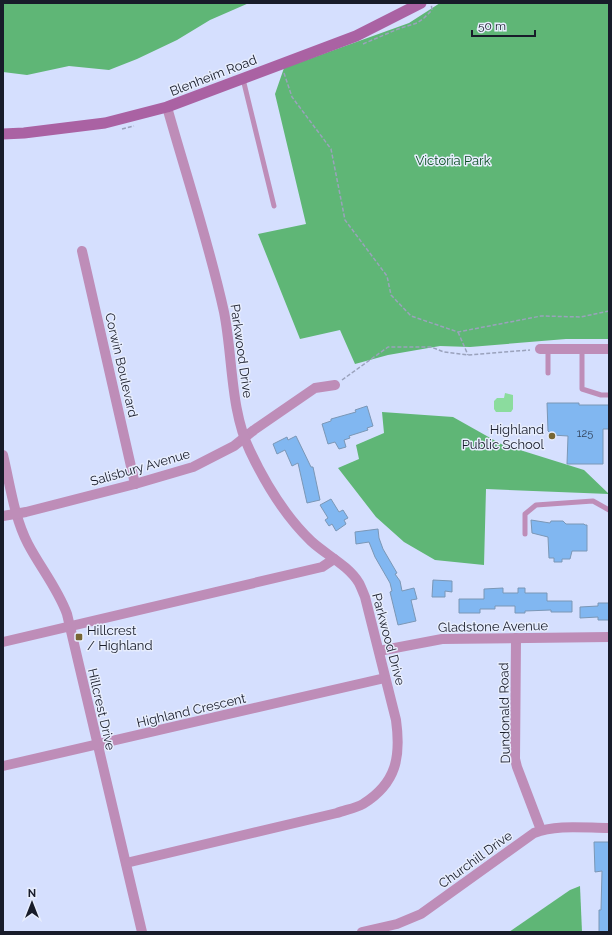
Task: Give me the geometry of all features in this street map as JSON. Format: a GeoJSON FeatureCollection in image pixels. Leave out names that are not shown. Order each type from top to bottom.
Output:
{"type":"FeatureCollection","features":[{"type":"Feature","properties":{"kind":"main road","name":"Blenheim Road"},"geometry":{"type":"LineString","coordinates":[[3,134],[24,133],[105,123],[167,108],[356,36],[421,3]]}},
{"type":"Feature","properties":{"kind":"street","name":"Parkwood Drive"},"geometry":{"type":"LineString","coordinates":[[126,864],[337,813],[362,804],[377,794],[394,770],[399,739],[396,720],[365,597],[358,582],[334,559],[312,541],[283,510],[262,476],[244,438],[236,402],[227,328],[216,274],[167,108]]}},
{"type":"Feature","properties":{"kind":"street","name":"Corwin Boulevard"},"geometry":{"type":"LineString","coordinates":[[82,251],[136,484]]}},
{"type":"Feature","properties":{"kind":"street"},"geometry":{"type":"LineString","coordinates":[[544,349],[609,349]]}},
{"type":"Feature","properties":{"kind":"street","name":"Salisbury Avenue"},"geometry":{"type":"LineString","coordinates":[[3,516],[136,484],[193,468],[234,446],[315,388],[335,385]]}},
{"type":"Feature","properties":{"kind":"street","name":"Hillcrest Drive"},"geometry":{"type":"LineString","coordinates":[[3,455],[17,513],[28,543],[64,606],[70,626],[142,932]]}},
{"type":"Feature","properties":{"kind":"street"},"geometry":{"type":"LineString","coordinates":[[3,642],[322,567],[334,559]]}},
{"type":"Feature","properties":{"kind":"street","name":"Gladstone Avenue"},"geometry":{"type":"LineString","coordinates":[[379,651],[442,639],[609,637]]}},
{"type":"Feature","properties":{"kind":"street","name":"Dundonald Road"},"geometry":{"type":"LineString","coordinates":[[516,638],[515,759],[541,830]]}},
{"type":"Feature","properties":{"kind":"street","name":"Highland Crescent"},"geometry":{"type":"LineString","coordinates":[[3,766],[385,678]]}},
{"type":"Feature","properties":{"kind":"street","name":"Churchill Drive"},"geometry":{"type":"LineString","coordinates":[[362,932],[397,924],[420,914],[525,838],[541,830],[558,828],[609,828]]}},
{"type":"Feature","properties":{"kind":"lane"},"geometry":{"type":"LineString","coordinates":[[243,79],[274,206]]}},
{"type":"Feature","properties":{"kind":"lane"},"geometry":{"type":"LineString","coordinates":[[544,349],[548,373]]}},
{"type":"Feature","properties":{"kind":"lane"},"geometry":{"type":"LineString","coordinates":[[582,349],[582,389],[601,395],[609,395]]}},
{"type":"Feature","properties":{"kind":"lane"},"geometry":{"type":"LineString","coordinates":[[525,534],[525,514],[536,505],[593,501],[609,510]]}},
{"type":"Feature","properties":{"kind":"path"},"geometry":{"type":"LineString","coordinates":[[431,3],[432,10]]}},
{"type":"Feature","properties":{"kind":"path"},"geometry":{"type":"LineString","coordinates":[[284,73],[292,98],[331,149],[345,220],[387,276],[391,295],[411,316],[458,332],[542,316],[581,317],[609,311]]}},
{"type":"Feature","properties":{"kind":"path"},"geometry":{"type":"LineString","coordinates":[[458,332],[468,355]]}},
{"type":"Feature","properties":{"kind":"path"},"geometry":{"type":"LineString","coordinates":[[335,385],[388,347],[431,347],[444,352],[468,355],[497,354],[544,349]]}},
{"type":"Feature","properties":{"kind":"green space"},"geometry":{"type":"Polygon","coordinates":[[[3,3],[249,3],[210,20],[177,40],[137,59],[109,70],[69,66],[27,75],[3,72],[3,3]]]}},
{"type":"Feature","properties":{"kind":"green space","name":"Victoria Park"},"geometry":{"type":"Polygon","coordinates":[[[440,3],[609,3],[609,339],[566,339],[470,347],[440,346],[388,355],[355,364],[340,330],[300,339],[258,234],[306,224],[275,94],[284,68],[409,23],[440,3]]]}},
{"type":"Feature","properties":{"kind":"green space"},"geometry":{"type":"Polygon","coordinates":[[[505,393],[513,395],[513,409],[511,412],[496,412],[494,409],[494,401],[497,398],[504,398],[505,393]]]}},
{"type":"Feature","properties":{"kind":"green space"},"geometry":{"type":"Polygon","coordinates":[[[382,412],[453,417],[501,444],[584,470],[609,494],[486,489],[484,565],[435,560],[404,542],[376,517],[338,468],[359,459],[356,445],[384,433],[382,412]]]}},
{"type":"Feature","properties":{"kind":"green space"},"geometry":{"type":"Polygon","coordinates":[[[580,886],[582,932],[509,932],[570,890],[580,886]]]}},
{"type":"Feature","properties":{"kind":"building"},"geometry":{"type":"Polygon","coordinates":[[[547,403],[609,405],[609,429],[603,429],[603,464],[567,464],[568,436],[552,435],[548,431],[547,403]]]}},
{"type":"Feature","properties":{"kind":"building"},"geometry":{"type":"Polygon","coordinates":[[[367,406],[373,426],[367,428],[368,430],[349,436],[350,438],[344,440],[346,447],[339,449],[335,442],[328,444],[322,424],[331,421],[331,419],[356,412],[355,410],[367,406]]]}},
{"type":"Feature","properties":{"kind":"building"},"geometry":{"type":"Polygon","coordinates":[[[296,436],[311,467],[313,467],[320,500],[307,503],[298,463],[292,466],[285,450],[277,454],[273,444],[287,437],[288,440],[296,436]]]}},
{"type":"Feature","properties":{"kind":"building"},"geometry":{"type":"Polygon","coordinates":[[[331,499],[339,512],[343,510],[348,518],[344,520],[346,524],[336,531],[332,524],[329,526],[325,520],[328,518],[320,505],[331,499]]]}},
{"type":"Feature","properties":{"kind":"building"},"geometry":{"type":"Polygon","coordinates":[[[531,520],[550,523],[551,521],[563,521],[566,524],[587,525],[587,551],[572,551],[570,559],[562,559],[562,562],[554,562],[554,558],[549,558],[548,537],[532,533],[531,520]]]}},
{"type":"Feature","properties":{"kind":"building"},"geometry":{"type":"Polygon","coordinates":[[[378,529],[379,538],[383,549],[397,573],[395,574],[400,581],[402,591],[414,588],[417,599],[411,600],[416,621],[398,625],[390,592],[392,591],[390,583],[375,557],[369,542],[356,544],[355,532],[378,529]]]}},
{"type":"Feature","properties":{"kind":"building"},"geometry":{"type":"Polygon","coordinates":[[[433,580],[452,581],[452,592],[445,591],[445,597],[432,597],[433,580]]]}},
{"type":"Feature","properties":{"kind":"building"},"geometry":{"type":"Polygon","coordinates":[[[503,588],[503,593],[518,593],[518,588],[525,588],[525,593],[547,593],[547,601],[572,601],[572,612],[551,612],[551,610],[515,613],[515,606],[495,606],[495,609],[480,609],[480,613],[459,613],[459,599],[484,599],[484,589],[503,588]]]}},
{"type":"Feature","properties":{"kind":"building"},"geometry":{"type":"Polygon","coordinates":[[[598,603],[609,603],[609,620],[598,620],[598,617],[580,618],[580,607],[598,606],[598,603]]]}},
{"type":"Feature","properties":{"kind":"building"},"geometry":{"type":"Polygon","coordinates":[[[594,842],[609,842],[609,932],[599,932],[602,871],[595,872],[594,842]]]}},
{"type":"Feature","properties":{"kind":"place","name":"Highland Public School"},"geometry":{"type":"Point","coordinates":[552,436]}},
{"type":"Feature","properties":{"kind":"place","name":"Hillcrest / Highland"},"geometry":{"type":"Point","coordinates":[79,637]}}]}
